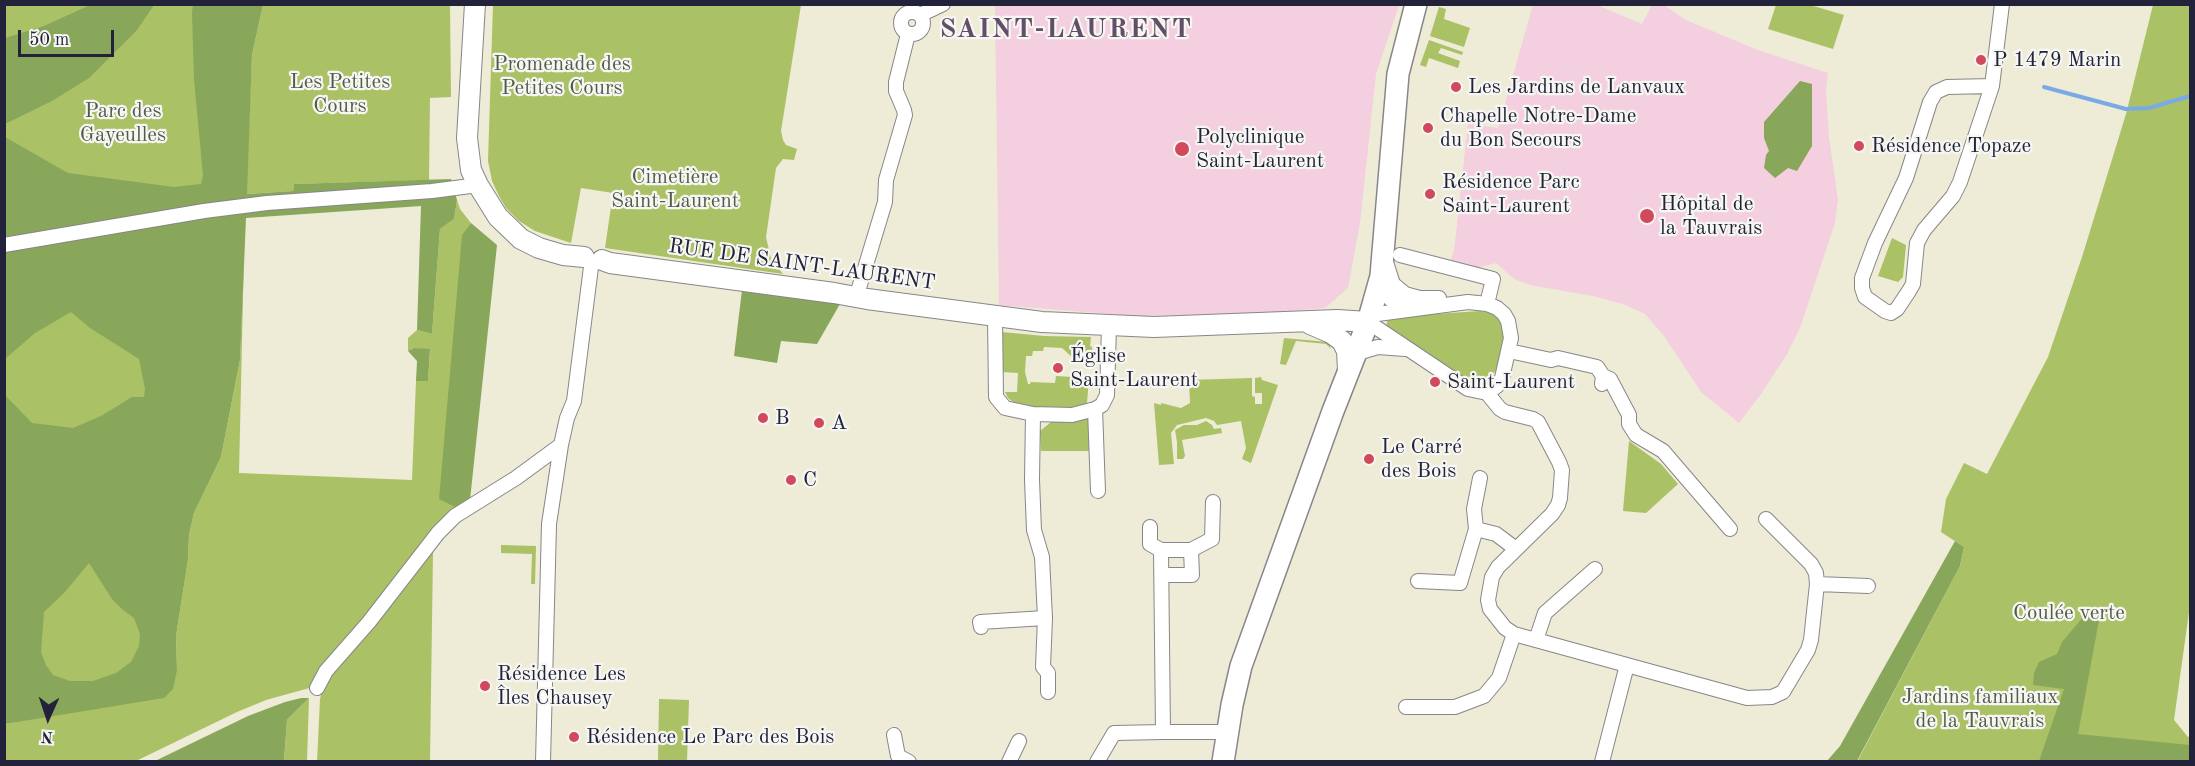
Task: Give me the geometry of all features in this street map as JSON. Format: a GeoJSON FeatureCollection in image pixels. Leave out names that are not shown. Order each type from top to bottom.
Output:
{"type":"FeatureCollection","features":[{"type":"Feature","properties":{"kind":"main road"},"geometry":{"type":"LineString","coordinates":[[1222,762],[1241,666],[1369,318],[1381,276],[1392,253],[1398,74],[1416,4]]}},
{"type":"Feature","properties":{"kind":"street","name":"RUE DE SAINT-LAURENT"},"geometry":{"type":"LineString","coordinates":[[475,4],[467,138],[471,170],[498,217],[521,238],[539,248],[592,261],[995,317],[1154,327],[1369,318]]}},
{"type":"Feature","properties":{"kind":"street"},"geometry":{"type":"LineString","coordinates":[[920,15],[923,20],[920,32],[908,34],[900,25],[900,9],[920,15],[943,4]]}},
{"type":"Feature","properties":{"kind":"street"},"geometry":{"type":"LineString","coordinates":[[1992,86],[1947,87],[1932,96],[1906,177],[1863,274],[1862,291],[1869,301],[1891,313],[1897,309],[1913,284],[1917,243],[1924,230],[1953,196],[1966,160],[1992,86],[2002,4]]}},
{"type":"Feature","properties":{"kind":"street"},"geometry":{"type":"LineString","coordinates":[[856,298],[885,202],[886,180],[904,115],[896,91],[896,82],[908,34]]}},
{"type":"Feature","properties":{"kind":"street"},"geometry":{"type":"LineString","coordinates":[[4,245],[215,209],[478,185]]}},
{"type":"Feature","properties":{"kind":"street"},"geometry":{"type":"LineString","coordinates":[[1487,304],[1492,279],[1392,253],[1393,284],[1405,294],[1420,298],[1487,304],[1504,314],[1508,321],[1510,344],[1502,378],[1497,386],[1487,393]]}},
{"type":"Feature","properties":{"kind":"street"},"geometry":{"type":"LineString","coordinates":[[543,762],[549,524],[561,445],[567,418],[574,401],[592,261]]}},
{"type":"Feature","properties":{"kind":"street"},"geometry":{"type":"LineString","coordinates":[[1381,276],[1386,294],[1390,299],[1400,304],[1420,308]]}},
{"type":"Feature","properties":{"kind":"street"},"geometry":{"type":"LineString","coordinates":[[1369,318],[1468,302]]}},
{"type":"Feature","properties":{"kind":"street"},"geometry":{"type":"LineString","coordinates":[[995,317],[996,398],[1005,408],[1033,414],[1072,415],[1102,405],[1107,395],[1110,326]]}},
{"type":"Feature","properties":{"kind":"street"},"geometry":{"type":"LineString","coordinates":[[1369,318],[1409,350],[1468,389],[1487,393],[1500,409],[1538,422],[1562,470],[1558,505],[1498,567],[1492,578],[1488,600],[1494,616],[1514,634],[1746,698],[1772,698],[1783,692],[1808,650],[1817,584],[1816,573],[1811,564],[1766,519]]}},
{"type":"Feature","properties":{"kind":"street","name":"RUE DE SAINT-LAURENT"},"geometry":{"type":"LineString","coordinates":[[1302,321],[1331,333],[1342,341],[1351,362]]}},
{"type":"Feature","properties":{"kind":"street"},"geometry":{"type":"LineString","coordinates":[[1510,344],[1551,360],[1558,358],[1597,367],[1603,376],[1602,384],[1621,420],[1629,424],[1636,435],[1663,451],[1730,529]]}},
{"type":"Feature","properties":{"kind":"street"},"geometry":{"type":"LineString","coordinates":[[1351,362],[1384,347],[1409,350]]}},
{"type":"Feature","properties":{"kind":"street"},"geometry":{"type":"LineString","coordinates":[[1095,409],[1098,491]]}},
{"type":"Feature","properties":{"kind":"street"},"geometry":{"type":"LineString","coordinates":[[1033,414],[1034,530],[1042,557],[1045,618],[1042,647],[1048,692]]}},
{"type":"Feature","properties":{"kind":"street"},"geometry":{"type":"LineString","coordinates":[[317,688],[326,671],[369,622],[438,533],[455,516],[516,478],[561,445]]}},
{"type":"Feature","properties":{"kind":"street"},"geometry":{"type":"LineString","coordinates":[[1418,581],[1460,584],[1476,530],[1474,509],[1480,478]]}},
{"type":"Feature","properties":{"kind":"street"},"geometry":{"type":"LineString","coordinates":[[1149,527],[1150,544],[1161,550],[1191,550],[1212,539],[1213,502]]}},
{"type":"Feature","properties":{"kind":"street"},"geometry":{"type":"LineString","coordinates":[[1476,530],[1496,534],[1516,549]]}},
{"type":"Feature","properties":{"kind":"street"},"geometry":{"type":"LineString","coordinates":[[1161,550],[1163,732]]}},
{"type":"Feature","properties":{"kind":"street"},"geometry":{"type":"LineString","coordinates":[[1162,574],[1191,575],[1191,550]]}},
{"type":"Feature","properties":{"kind":"street"},"geometry":{"type":"LineString","coordinates":[[1536,640],[1545,613],[1595,569]]}},
{"type":"Feature","properties":{"kind":"street"},"geometry":{"type":"LineString","coordinates":[[1817,584],[1868,586]]}},
{"type":"Feature","properties":{"kind":"street"},"geometry":{"type":"LineString","coordinates":[[981,627],[980,622],[1045,618]]}},
{"type":"Feature","properties":{"kind":"street"},"geometry":{"type":"LineString","coordinates":[[1406,707],[1455,707],[1484,696],[1499,678],[1514,634]]}},
{"type":"Feature","properties":{"kind":"street"},"geometry":{"type":"LineString","coordinates":[[1602,762],[1627,665]]}},
{"type":"Feature","properties":{"kind":"street"},"geometry":{"type":"LineString","coordinates":[[1097,762],[1114,733],[1227,732]]}},
{"type":"Feature","properties":{"kind":"street"},"geometry":{"type":"LineString","coordinates":[[894,735],[898,756],[909,762]]}},
{"type":"Feature","properties":{"kind":"street"},"geometry":{"type":"LineString","coordinates":[[1009,762],[1019,741]]}},
{"type":"Feature","properties":{"kind":"shaded area","name":"Polyclinique Saint-Laurent"},"geometry":{"type":"Polygon","coordinates":[[[995,5],[1399,5],[1376,74],[1360,223],[1348,288],[1325,308],[1270,313],[1134,316],[999,305],[995,5]]]}},
{"type":"Feature","properties":{"kind":"shaded area","name":"Hôpital de la Tauvrais"},"geometry":{"type":"Polygon","coordinates":[[[1533,5],[1597,5],[1642,24],[1652,5],[1664,5],[1686,20],[1758,50],[1828,73],[1826,91],[1829,137],[1838,200],[1835,223],[1800,328],[1787,354],[1739,423],[1701,392],[1664,336],[1645,314],[1623,304],[1593,296],[1530,285],[1514,279],[1496,263],[1476,268],[1450,262],[1454,251],[1468,124],[1498,128],[1533,5]]]}},
{"type":"Feature","properties":{"kind":"green space","name":"Parc des Gayeulles"},"geometry":{"type":"Polygon","coordinates":[[[4,5],[258,5],[182,508],[171,689],[5,708],[4,5]]]}},
{"type":"Feature","properties":{"kind":"green space"},"geometry":{"type":"Polygon","coordinates":[[[90,5],[154,5],[137,30],[89,78],[52,101],[5,124],[5,38],[44,26],[90,5]]]}},
{"type":"Feature","properties":{"kind":"green space","name":"Parc des Gayeulles"},"geometry":{"type":"Polygon","coordinates":[[[193,5],[263,5],[252,55],[247,194],[293,191],[294,184],[451,179],[457,200],[454,219],[440,229],[432,334],[417,330],[421,206],[246,218],[240,360],[221,457],[194,513],[189,535],[188,560],[176,636],[177,670],[173,689],[164,698],[5,724],[4,394],[32,423],[73,428],[101,416],[132,397],[144,397],[145,389],[139,359],[90,328],[71,312],[35,333],[5,359],[5,137],[68,173],[174,187],[201,184],[203,175],[194,80],[193,5]],[[89,563],[65,592],[44,612],[41,652],[53,675],[70,681],[93,681],[116,673],[131,662],[139,646],[140,634],[134,618],[112,599],[89,563]]]}},
{"type":"Feature","properties":{"kind":"green space","name":"Les Petites Cours"},"geometry":{"type":"Polygon","coordinates":[[[263,5],[450,5],[451,97],[430,98],[429,180],[294,184],[293,191],[246,194],[252,55],[263,5]]]}},
{"type":"Feature","properties":{"kind":"green space","name":"Promenade des Petites Cours"},"geometry":{"type":"Polygon","coordinates":[[[493,5],[801,5],[781,131],[786,145],[797,149],[794,160],[783,159],[776,168],[766,237],[771,259],[783,274],[605,248],[613,193],[581,188],[571,243],[535,231],[519,221],[506,208],[499,196],[492,181],[488,161],[493,5]]]}},
{"type":"Feature","properties":{"kind":"green space"},"geometry":{"type":"Polygon","coordinates":[[[1776,5],[1810,5],[1844,15],[1833,49],[1768,29],[1776,5]]]}},
{"type":"Feature","properties":{"kind":"green space","name":"Coulée verte"},"geometry":{"type":"Polygon","coordinates":[[[2153,5],[2190,5],[2190,612],[2174,720],[2188,737],[2190,736],[2190,761],[1857,762],[1960,566],[1964,547],[1941,532],[1946,499],[1964,463],[1987,474],[2048,357],[2082,257],[2126,114],[2153,5]]]}},
{"type":"Feature","properties":{"kind":"green space"},"geometry":{"type":"Polygon","coordinates":[[[1439,7],[1446,9],[1444,19],[1470,28],[1464,47],[1430,36],[1439,7]]]}},
{"type":"Feature","properties":{"kind":"green space"},"geometry":{"type":"Polygon","coordinates":[[[1429,40],[1463,52],[1462,55],[1441,48],[1438,53],[1460,61],[1458,68],[1429,58],[1426,67],[1420,65],[1429,40]]]}},
{"type":"Feature","properties":{"kind":"green space"},"geometry":{"type":"Polygon","coordinates":[[[1800,81],[1812,84],[1812,146],[1797,171],[1788,168],[1775,178],[1764,168],[1769,151],[1764,138],[1764,122],[1800,81]]]}},
{"type":"Feature","properties":{"kind":"green space"},"geometry":{"type":"Polygon","coordinates":[[[457,200],[460,209],[471,223],[462,236],[470,500],[313,687],[266,700],[237,712],[136,761],[5,762],[5,724],[58,714],[177,670],[176,636],[188,560],[189,535],[194,513],[221,457],[240,360],[244,253],[239,473],[412,480],[416,381],[428,381],[430,350],[414,348],[408,351],[408,338],[417,330],[432,334],[440,229],[454,219],[457,200]]]}},
{"type":"Feature","properties":{"kind":"green space"},"geometry":{"type":"Polygon","coordinates":[[[471,223],[497,245],[470,500],[455,507],[439,499],[462,235],[471,223]]]}},
{"type":"Feature","properties":{"kind":"green space"},"geometry":{"type":"Polygon","coordinates":[[[1892,238],[1906,245],[1903,277],[1898,282],[1878,276],[1892,238]]]}},
{"type":"Feature","properties":{"kind":"green space"},"geometry":{"type":"Polygon","coordinates":[[[742,290],[840,304],[817,344],[781,341],[777,363],[734,356],[742,290]]]}},
{"type":"Feature","properties":{"kind":"green space"},"geometry":{"type":"Polygon","coordinates":[[[1480,311],[1491,313],[1503,323],[1504,333],[1498,368],[1489,379],[1466,378],[1386,327],[1388,317],[1480,311]]]}},
{"type":"Feature","properties":{"kind":"green space"},"geometry":{"type":"Polygon","coordinates":[[[1002,332],[1091,337],[1091,362],[1087,361],[1087,358],[1074,359],[1062,348],[1044,347],[1043,351],[1033,351],[1032,356],[1026,356],[1025,372],[1028,384],[1031,382],[1055,383],[1056,376],[1089,378],[1087,403],[1068,409],[1040,409],[1017,405],[1008,398],[1005,392],[1017,392],[1018,373],[1001,372],[1002,332]]]}},
{"type":"Feature","properties":{"kind":"green space"},"geometry":{"type":"Polygon","coordinates":[[[1284,338],[1328,342],[1331,349],[1326,344],[1296,341],[1286,365],[1280,364],[1284,338]]]}},
{"type":"Feature","properties":{"kind":"green space"},"geometry":{"type":"Polygon","coordinates":[[[414,348],[430,349],[428,381],[416,381],[417,361],[408,351],[414,348]]]}},
{"type":"Feature","properties":{"kind":"green space"},"geometry":{"type":"Polygon","coordinates":[[[1261,377],[1262,380],[1278,385],[1251,463],[1242,459],[1246,448],[1241,421],[1217,425],[1206,418],[1177,425],[1171,433],[1174,464],[1159,465],[1154,403],[1181,408],[1190,403],[1189,380],[1252,378],[1252,396],[1255,397],[1255,404],[1262,404],[1262,393],[1255,393],[1255,378],[1261,377]]]}},
{"type":"Feature","properties":{"kind":"green space"},"geometry":{"type":"Polygon","coordinates":[[[1056,418],[1088,418],[1089,451],[1041,451],[1040,431],[1056,418]]]}},
{"type":"Feature","properties":{"kind":"green space"},"geometry":{"type":"Polygon","coordinates":[[[1206,421],[1214,429],[1221,428],[1222,433],[1182,440],[1185,456],[1183,459],[1177,459],[1175,430],[1184,425],[1197,425],[1206,421]]]}},
{"type":"Feature","properties":{"kind":"green space"},"geometry":{"type":"Polygon","coordinates":[[[1629,441],[1661,464],[1678,484],[1646,513],[1623,511],[1629,441]]]}},
{"type":"Feature","properties":{"kind":"green space"},"geometry":{"type":"Polygon","coordinates":[[[1955,541],[1964,547],[1960,566],[1857,761],[1827,761],[1840,746],[1955,541]]]}},
{"type":"Feature","properties":{"kind":"green space"},"geometry":{"type":"Polygon","coordinates":[[[501,545],[536,546],[535,584],[531,584],[532,554],[501,553],[501,545]]]}},
{"type":"Feature","properties":{"kind":"green space"},"geometry":{"type":"Polygon","coordinates":[[[429,549],[433,552],[430,761],[317,762],[320,699],[323,685],[429,549]]]}},
{"type":"Feature","properties":{"kind":"green space"},"geometry":{"type":"Polygon","coordinates":[[[2100,615],[2078,734],[2190,745],[2190,761],[2039,761],[2064,689],[2033,685],[2034,673],[2039,662],[2057,654],[2062,642],[2084,616],[2100,615]]]}},
{"type":"Feature","properties":{"kind":"green space"},"geometry":{"type":"Polygon","coordinates":[[[301,698],[309,698],[287,720],[284,761],[155,761],[248,716],[301,698]]]}},
{"type":"Feature","properties":{"kind":"green space"},"geometry":{"type":"Polygon","coordinates":[[[309,698],[307,761],[284,762],[287,720],[309,698]]]}},
{"type":"Feature","properties":{"kind":"green space"},"geometry":{"type":"Polygon","coordinates":[[[659,699],[689,700],[687,761],[658,761],[659,699]]]}},
{"type":"Feature","properties":{"kind":"waterway"},"geometry":{"type":"LineString","coordinates":[[2044,87],[2126,109],[2149,108],[2190,96]]}},
{"type":"Feature","properties":{"kind":"place","name":"P 1479 Marin"},"geometry":{"type":"Point","coordinates":[1981,60]}},
{"type":"Feature","properties":{"kind":"place","name":"Les Jardins de Lanvaux"},"geometry":{"type":"Point","coordinates":[1456,87]}},
{"type":"Feature","properties":{"kind":"place","name":"Chapelle Notre-Dame du Bon Secours"},"geometry":{"type":"Point","coordinates":[1428,128]}},
{"type":"Feature","properties":{"kind":"place","name":"Résidence Topaze"},"geometry":{"type":"Point","coordinates":[1859,146]}},
{"type":"Feature","properties":{"kind":"place","name":"Polyclinique Saint-Laurent"},"geometry":{"type":"Point","coordinates":[1182,149]}},
{"type":"Feature","properties":{"kind":"place","name":"Résidence Parc Saint-Laurent"},"geometry":{"type":"Point","coordinates":[1430,194]}},
{"type":"Feature","properties":{"kind":"place","name":"Hôpital de la Tauvrais"},"geometry":{"type":"Point","coordinates":[1647,216]}},
{"type":"Feature","properties":{"kind":"place","name":"Église Saint-Laurent"},"geometry":{"type":"Point","coordinates":[1058,368]}},
{"type":"Feature","properties":{"kind":"place","name":"Saint-Laurent"},"geometry":{"type":"Point","coordinates":[1435,382]}},
{"type":"Feature","properties":{"kind":"place","name":"B"},"geometry":{"type":"Point","coordinates":[763,418]}},
{"type":"Feature","properties":{"kind":"place","name":"A"},"geometry":{"type":"Point","coordinates":[819,423]}},
{"type":"Feature","properties":{"kind":"place","name":"Le Carré des Bois"},"geometry":{"type":"Point","coordinates":[1369,459]}},
{"type":"Feature","properties":{"kind":"place","name":"C"},"geometry":{"type":"Point","coordinates":[791,480]}},
{"type":"Feature","properties":{"kind":"place","name":"Résidence Les Îles Chausey"},"geometry":{"type":"Point","coordinates":[485,686]}},
{"type":"Feature","properties":{"kind":"place","name":"Résidence Le Parc des Bois"},"geometry":{"type":"Point","coordinates":[574,737]}},
{"type":"Feature","properties":{"kind":"district","name":"SAINT-LAURENT"},"geometry":{"type":"Point","coordinates":[1066,30]}},
{"type":"Feature","properties":{"kind":"park label","name":"Cimetière Saint-Laurent"},"geometry":{"type":"Point","coordinates":[675,189]}},
{"type":"Feature","properties":{"kind":"park label","name":"Jardins familiaux de la Tauvrais"},"geometry":{"type":"Point","coordinates":[1980,709]}}]}
